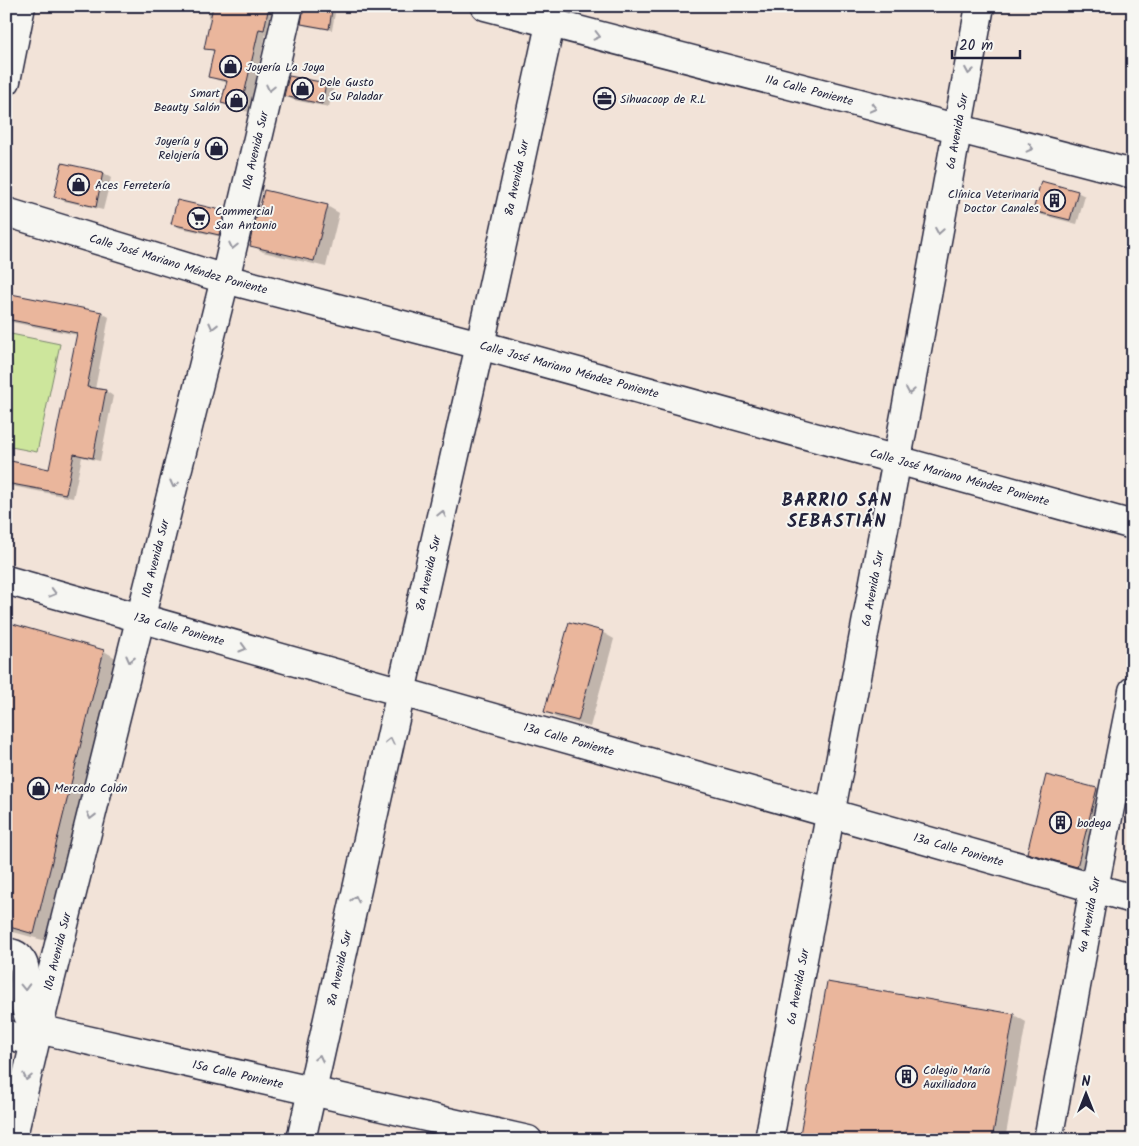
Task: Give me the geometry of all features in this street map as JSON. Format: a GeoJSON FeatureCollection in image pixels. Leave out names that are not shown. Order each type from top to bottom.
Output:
{"type":"FeatureCollection","features":[{"type":"Feature","properties":{"kind":"street"},"geometry":{"type":"LineString","coordinates":[[6,81],[21,6]]}},
{"type":"Feature","properties":{"kind":"street","name":"10a Avenida Sur"},"geometry":{"type":"LineString","coordinates":[[12,1140],[36,1035],[225,279],[289,6]]}},
{"type":"Feature","properties":{"kind":"street","name":"11a Calle Poniente"},"geometry":{"type":"LineString","coordinates":[[485,6],[552,15],[958,130],[1133,174]]}},
{"type":"Feature","properties":{"kind":"street","name":"6a Avenida Sur"},"geometry":{"type":"LineString","coordinates":[[768,1140],[897,459],[980,6]]}},
{"type":"Feature","properties":{"kind":"street","name":"8a Avenida Sur"},"geometry":{"type":"LineString","coordinates":[[301,1140],[480,346],[552,15]]}},
{"type":"Feature","properties":{"kind":"street","name":"Calle José Mariano Méndez Poniente"},"geometry":{"type":"LineString","coordinates":[[6,212],[225,279],[480,346],[1133,525]]}},
{"type":"Feature","properties":{"kind":"street","name":"13a Calle Poniente"},"geometry":{"type":"LineString","coordinates":[[6,580],[1133,899]]}},
{"type":"Feature","properties":{"kind":"street","name":"4a Avenida Sur"},"geometry":{"type":"LineString","coordinates":[[1048,1140],[1094,888],[1133,691]]}},
{"type":"Feature","properties":{"kind":"street"},"geometry":{"type":"LineString","coordinates":[[6,952],[15,954],[21,959],[24,968],[26,1008],[28,1018],[36,1035]]}},
{"type":"Feature","properties":{"kind":"street","name":"15a Calle Poniente"},"geometry":{"type":"LineString","coordinates":[[6,1035],[36,1035],[312,1091],[528,1140]]}},
{"type":"Feature","properties":{"kind":"green space"},"geometry":{"type":"Polygon","coordinates":[[[6,333],[60,344],[37,452],[6,446],[6,333]]]}},
{"type":"Feature","properties":{"kind":"building"},"geometry":{"type":"Polygon","coordinates":[[[213,6],[269,6],[264,30],[259,29],[241,108],[221,103],[227,81],[208,77],[214,50],[204,49],[213,6]]]}},
{"type":"Feature","properties":{"kind":"building"},"geometry":{"type":"Polygon","coordinates":[[[304,6],[332,10],[329,29],[301,24],[304,6]]]}},
{"type":"Feature","properties":{"kind":"building","name":"Dele Gusto a Su Paladar"},"geometry":{"type":"Polygon","coordinates":[[[289,76],[326,83],[322,104],[284,96],[289,76]]]}},
{"type":"Feature","properties":{"kind":"building","name":"Aces Ferretería"},"geometry":{"type":"Polygon","coordinates":[[[62,163],[103,172],[96,207],[54,197],[62,163]]]}},
{"type":"Feature","properties":{"kind":"building","name":"Clínica Veterinaria Doctor Canales"},"geometry":{"type":"Polygon","coordinates":[[[1041,181],[1078,191],[1070,220],[1033,211],[1041,181]]]}},
{"type":"Feature","properties":{"kind":"building"},"geometry":{"type":"Polygon","coordinates":[[[264,190],[328,205],[314,261],[250,246],[255,218],[257,218],[264,190]]]}},
{"type":"Feature","properties":{"kind":"building","name":"Commercial San Antonio"},"geometry":{"type":"Polygon","coordinates":[[[177,200],[225,211],[219,235],[171,224],[177,200]]]}},
{"type":"Feature","properties":{"kind":"building"},"geometry":{"type":"Polygon","coordinates":[[[6,293],[102,312],[87,387],[106,390],[93,458],[74,454],[66,494],[6,483],[6,460],[49,469],[77,333],[6,319],[6,293]]]}},
{"type":"Feature","properties":{"kind":"building","name":"Mercado Colón"},"geometry":{"type":"Polygon","coordinates":[[[6,622],[104,650],[34,934],[6,926],[6,622]]]}},
{"type":"Feature","properties":{"kind":"building"},"geometry":{"type":"Polygon","coordinates":[[[569,622],[603,631],[578,721],[544,712],[569,622]]]}},
{"type":"Feature","properties":{"kind":"building","name":"bodega"},"geometry":{"type":"Polygon","coordinates":[[[1046,775],[1097,788],[1077,867],[1027,853],[1046,775]]]}},
{"type":"Feature","properties":{"kind":"building","name":"Colegio María Auxiliadora"},"geometry":{"type":"Polygon","coordinates":[[[827,982],[1014,1014],[992,1140],[799,1140],[827,982]]]}},
{"type":"Feature","properties":{"kind":"place","name":"Joyería La Joya"},"geometry":{"type":"Point","coordinates":[230,67]}},
{"type":"Feature","properties":{"kind":"place","name":"Dele Gusto a Su Paladar"},"geometry":{"type":"Point","coordinates":[303,89]}},
{"type":"Feature","properties":{"kind":"place","name":"Sihuacoop de R.L"},"geometry":{"type":"Point","coordinates":[604,99]}},
{"type":"Feature","properties":{"kind":"place","name":"Smart Beauty Salón"},"geometry":{"type":"Point","coordinates":[236,100]}},
{"type":"Feature","properties":{"kind":"place","name":"Joyería y Relojería"},"geometry":{"type":"Point","coordinates":[216,148]}},
{"type":"Feature","properties":{"kind":"place","name":"Aces Ferretería"},"geometry":{"type":"Point","coordinates":[79,185]}},
{"type":"Feature","properties":{"kind":"place","name":"Clínica Veterinaria Doctor Canales"},"geometry":{"type":"Point","coordinates":[1055,201]}},
{"type":"Feature","properties":{"kind":"place","name":"Commercial San Antonio"},"geometry":{"type":"Point","coordinates":[199,218]}},
{"type":"Feature","properties":{"kind":"place","name":"Mercado Colón"},"geometry":{"type":"Point","coordinates":[38,788]}},
{"type":"Feature","properties":{"kind":"place","name":"bodega"},"geometry":{"type":"Point","coordinates":[1061,823]}},
{"type":"Feature","properties":{"kind":"place","name":"Colegio María Auxiliadora"},"geometry":{"type":"Point","coordinates":[907,1077]}},
{"type":"Feature","properties":{"kind":"district","name":"BARRIO SAN SEBASTIÁN"},"geometry":{"type":"Point","coordinates":[837,511]}}]}
